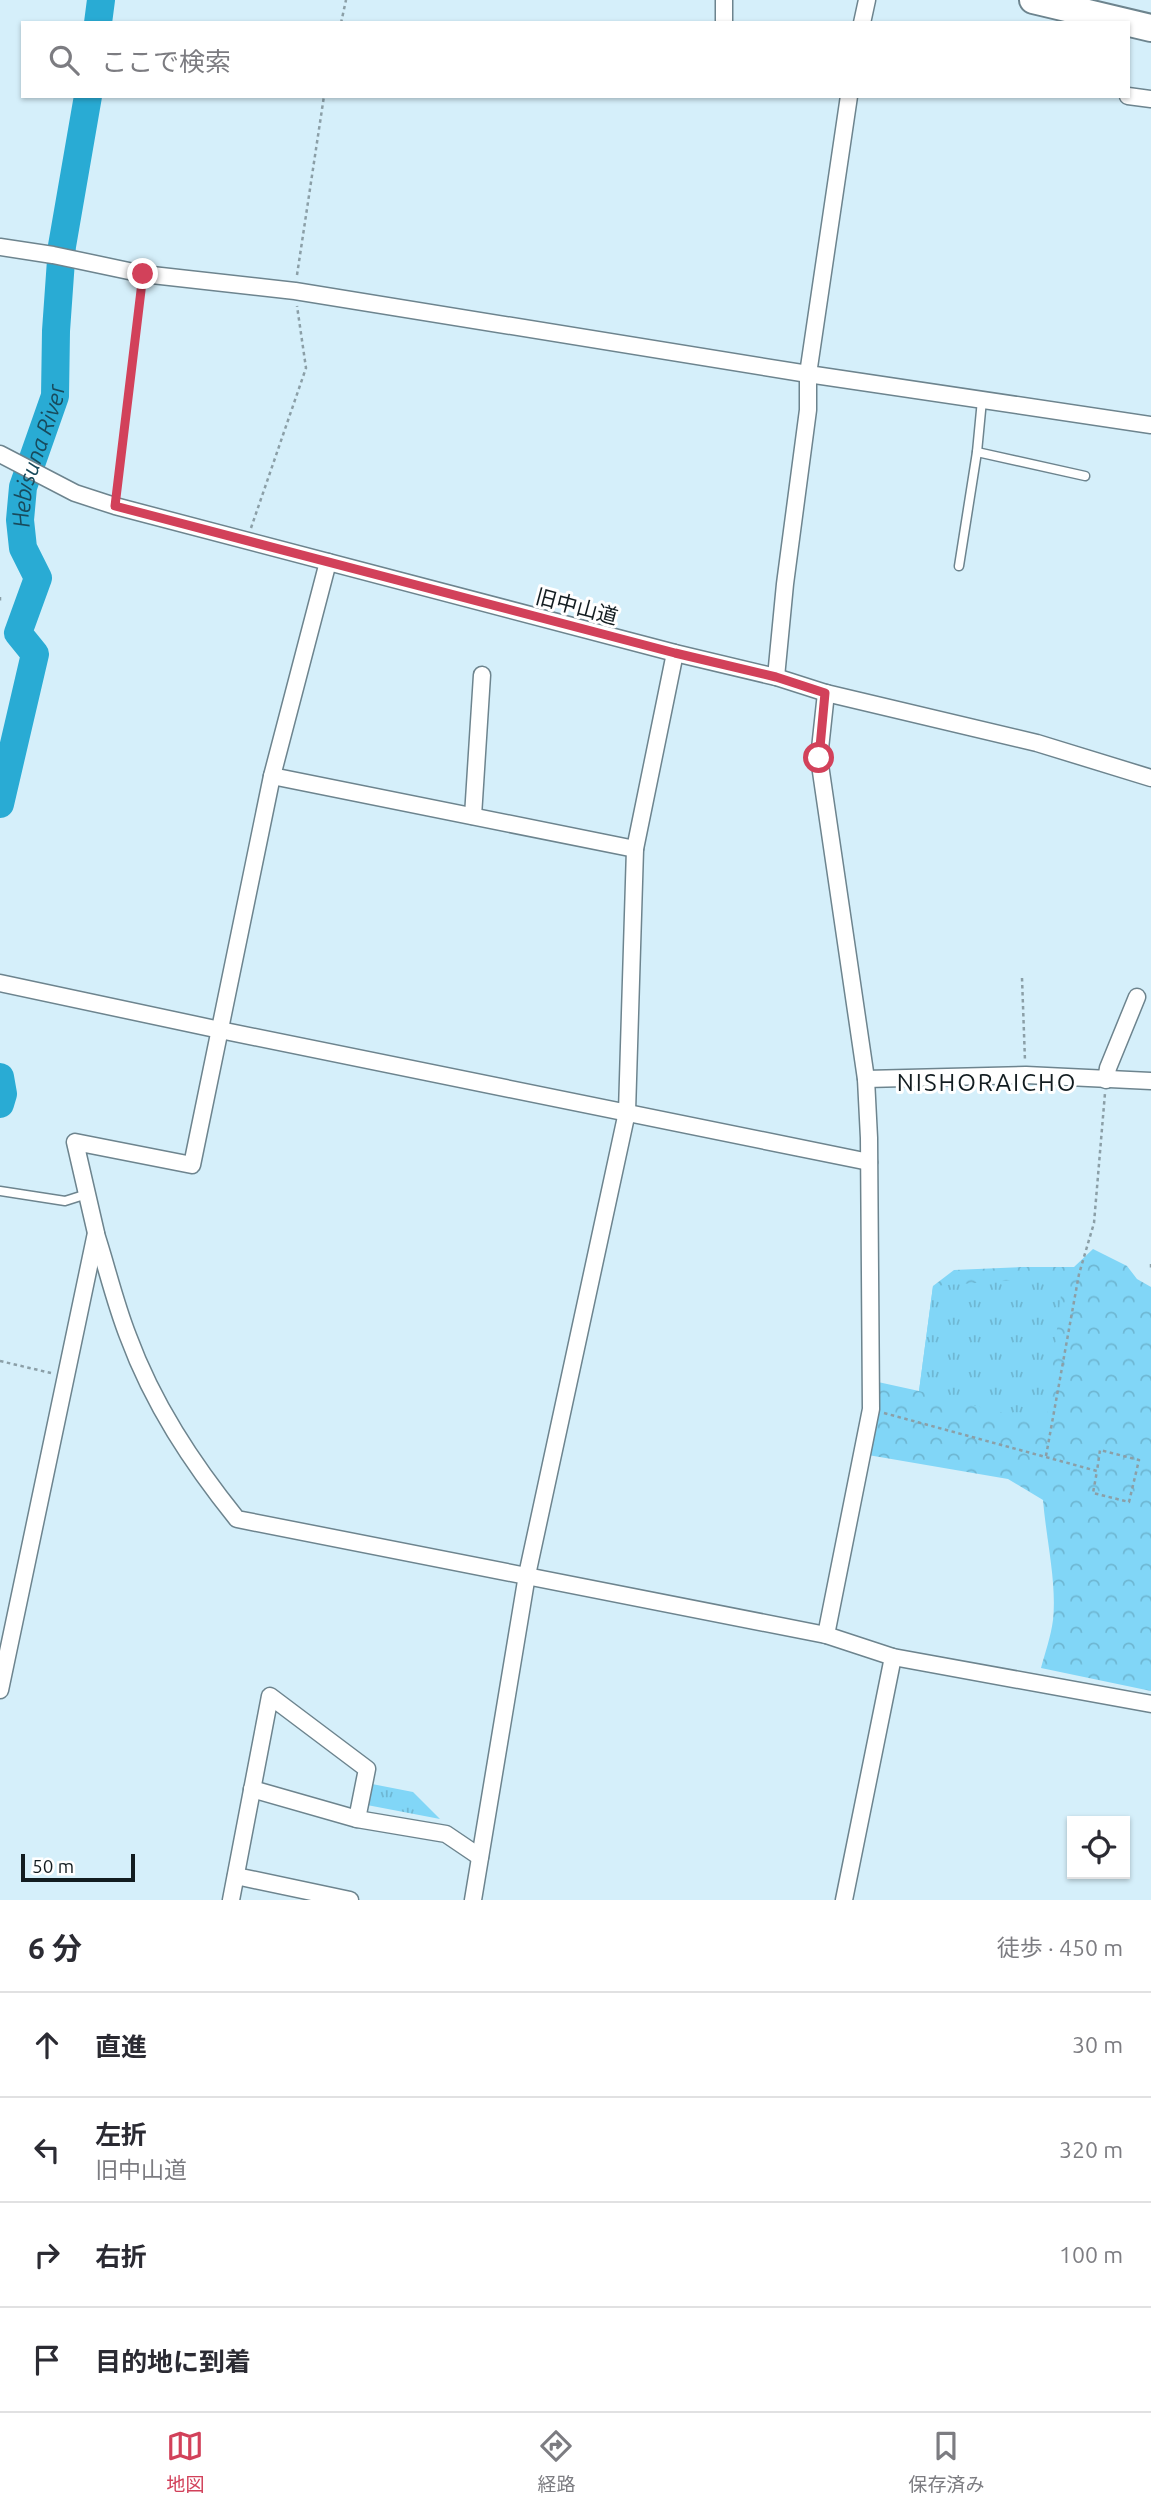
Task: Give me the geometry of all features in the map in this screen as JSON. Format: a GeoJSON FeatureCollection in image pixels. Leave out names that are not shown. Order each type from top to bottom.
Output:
{"type":"FeatureCollection","features":[{"type":"Feature","properties":{"kind":"highway"},"geometry":{"type":"LineString","coordinates":[[1033,0],[1122,21]]}},
{"type":"Feature","properties":{"kind":"highway"},"geometry":{"type":"LineString","coordinates":[[1130,23],[1151,28]]}},
{"type":"Feature","properties":{"kind":"street"},"geometry":{"type":"LineString","coordinates":[[724,0],[724,21]]}},
{"type":"Feature","properties":{"kind":"street"},"geometry":{"type":"LineString","coordinates":[[862,21],[867,0]]}},
{"type":"Feature","properties":{"kind":"street"},"geometry":{"type":"LineString","coordinates":[[1130,96],[1151,99]]}},
{"type":"Feature","properties":{"kind":"street"},"geometry":{"type":"LineString","coordinates":[[776,677],[785,584],[808,410],[808,374],[849,98]]}},
{"type":"Feature","properties":{"kind":"street"},"geometry":{"type":"LineString","coordinates":[[0,247],[75,259],[143,274],[295,292],[808,374],[1151,425]]}},
{"type":"Feature","properties":{"kind":"street","name":"旧中山道"},"geometry":{"type":"LineString","coordinates":[[0,454],[75,493],[115,506],[776,677],[825,693],[1037,743],[1151,778]]}},
{"type":"Feature","properties":{"kind":"street"},"geometry":{"type":"LineString","coordinates":[[328,562],[272,776],[192,1165],[75,1142],[96,1233],[128,1336],[163,1413],[199,1472],[237,1519],[826,1635],[893,1657],[1151,1704]]}},
{"type":"Feature","properties":{"kind":"street"},"geometry":{"type":"LineString","coordinates":[[473,1900],[527,1575],[627,1112],[635,849],[675,653]]}},
{"type":"Feature","properties":{"kind":"street"},"geometry":{"type":"LineString","coordinates":[[472,816],[482,675]]}},
{"type":"Feature","properties":{"kind":"street"},"geometry":{"type":"LineString","coordinates":[[825,693],[819,758],[866,1079],[871,1409],[826,1635]]}},
{"type":"Feature","properties":{"kind":"street"},"geometry":{"type":"LineString","coordinates":[[272,776],[635,849]]}},
{"type":"Feature","properties":{"kind":"street"},"geometry":{"type":"LineString","coordinates":[[2,983],[869,1162]]}},
{"type":"Feature","properties":{"kind":"street"},"geometry":{"type":"LineString","coordinates":[[1106,1080],[1108,1068],[1137,997]]}},
{"type":"Feature","properties":{"kind":"street"},"geometry":{"type":"LineString","coordinates":[[866,1079],[1026,1075],[1151,1081]]}},
{"type":"Feature","properties":{"kind":"street"},"geometry":{"type":"LineString","coordinates":[[0,1690],[96,1233]]}},
{"type":"Feature","properties":{"kind":"street"},"geometry":{"type":"LineString","coordinates":[[844,1900],[893,1657]]}},
{"type":"Feature","properties":{"kind":"street"},"geometry":{"type":"LineString","coordinates":[[231,1900],[270,1696],[367,1769],[357,1819]]}},
{"type":"Feature","properties":{"kind":"street"},"geometry":{"type":"LineString","coordinates":[[252,1789],[357,1819],[446,1834],[480,1857]]}},
{"type":"Feature","properties":{"kind":"street"},"geometry":{"type":"LineString","coordinates":[[236,1876],[350,1900]]}},
{"type":"Feature","properties":{"kind":"lane"},"geometry":{"type":"LineString","coordinates":[[959,566],[977,452],[982,400]]}},
{"type":"Feature","properties":{"kind":"lane"},"geometry":{"type":"LineString","coordinates":[[977,452],[1085,476]]}},
{"type":"Feature","properties":{"kind":"lane"},"geometry":{"type":"LineString","coordinates":[[0,1191],[65,1201],[87,1194]]}},
{"type":"Feature","properties":{"kind":"path"},"geometry":{"type":"LineString","coordinates":[[341,21],[346,0]]}},
{"type":"Feature","properties":{"kind":"path"},"geometry":{"type":"LineString","coordinates":[[247,541],[306,368],[295,292],[324,98]]}},
{"type":"Feature","properties":{"kind":"path"},"geometry":{"type":"LineString","coordinates":[[115,506],[143,274]]}},
{"type":"Feature","properties":{"kind":"path"},"geometry":{"type":"LineString","coordinates":[[0,597],[0,604]]}},
{"type":"Feature","properties":{"kind":"path"},"geometry":{"type":"LineString","coordinates":[[1022,978],[1026,1075]]}},
{"type":"Feature","properties":{"kind":"path"},"geometry":{"type":"LineString","coordinates":[[1045,1457],[1079,1274],[1094,1223],[1106,1080]]}},
{"type":"Feature","properties":{"kind":"path"},"geometry":{"type":"LineString","coordinates":[[1151,1264],[1151,1270]]}},
{"type":"Feature","properties":{"kind":"path"},"geometry":{"type":"LineString","coordinates":[[0,1361],[65,1376]]}},
{"type":"Feature","properties":{"kind":"path"},"geometry":{"type":"LineString","coordinates":[[871,1409],[1097,1471]]}},
{"type":"Feature","properties":{"kind":"path"},"geometry":{"type":"LineString","coordinates":[[1100,1450],[1139,1460],[1129,1503],[1093,1493],[1097,1471],[1100,1450]]}},
{"type":"Feature","properties":{"kind":"green space"},"geometry":{"type":"Polygon","coordinates":[[[1093,1249],[1127,1266],[1137,1279],[1151,1287],[1151,1691],[1041,1668],[1051,1632],[1054,1606],[1043,1500],[1008,1479],[868,1455],[878,1382],[919,1391],[933,1286],[954,1270],[1074,1267],[1093,1249]]]}},
{"type":"Feature","properties":{"kind":"green space"},"geometry":{"type":"Polygon","coordinates":[[[1063,1277],[1046,1424],[919,1391],[933,1286],[1063,1277]]]}},
{"type":"Feature","properties":{"kind":"green space"},"geometry":{"type":"Polygon","coordinates":[[[372,1784],[413,1792],[440,1819],[367,1805],[372,1784]]]}},
{"type":"Feature","properties":{"kind":"waterway","name":"Hebisuna River"},"geometry":{"type":"LineString","coordinates":[[98,21],[101,0]]}},
{"type":"Feature","properties":{"kind":"waterway","name":"Hebisuna River"},"geometry":{"type":"LineString","coordinates":[[0,804],[35,654],[18,633],[38,578],[23,548],[20,520],[23,487],[55,396],[62,246],[88,98]]}},
{"type":"Feature","properties":{"kind":"waterway","name":"Hebisuna River"},"geometry":{"type":"LineString","coordinates":[[0,1077],[3,1094],[0,1104]]}},
{"type":"Feature","properties":{"kind":"district","name":"NISHORAICHO"},"geometry":{"type":"Point","coordinates":[987,1082]}},
{"type":"Feature","properties":{"kind":"route"},"geometry":{"type":"LineString","coordinates":[[143,274],[115,506],[776,677],[825,693],[819,758]]}}]}
